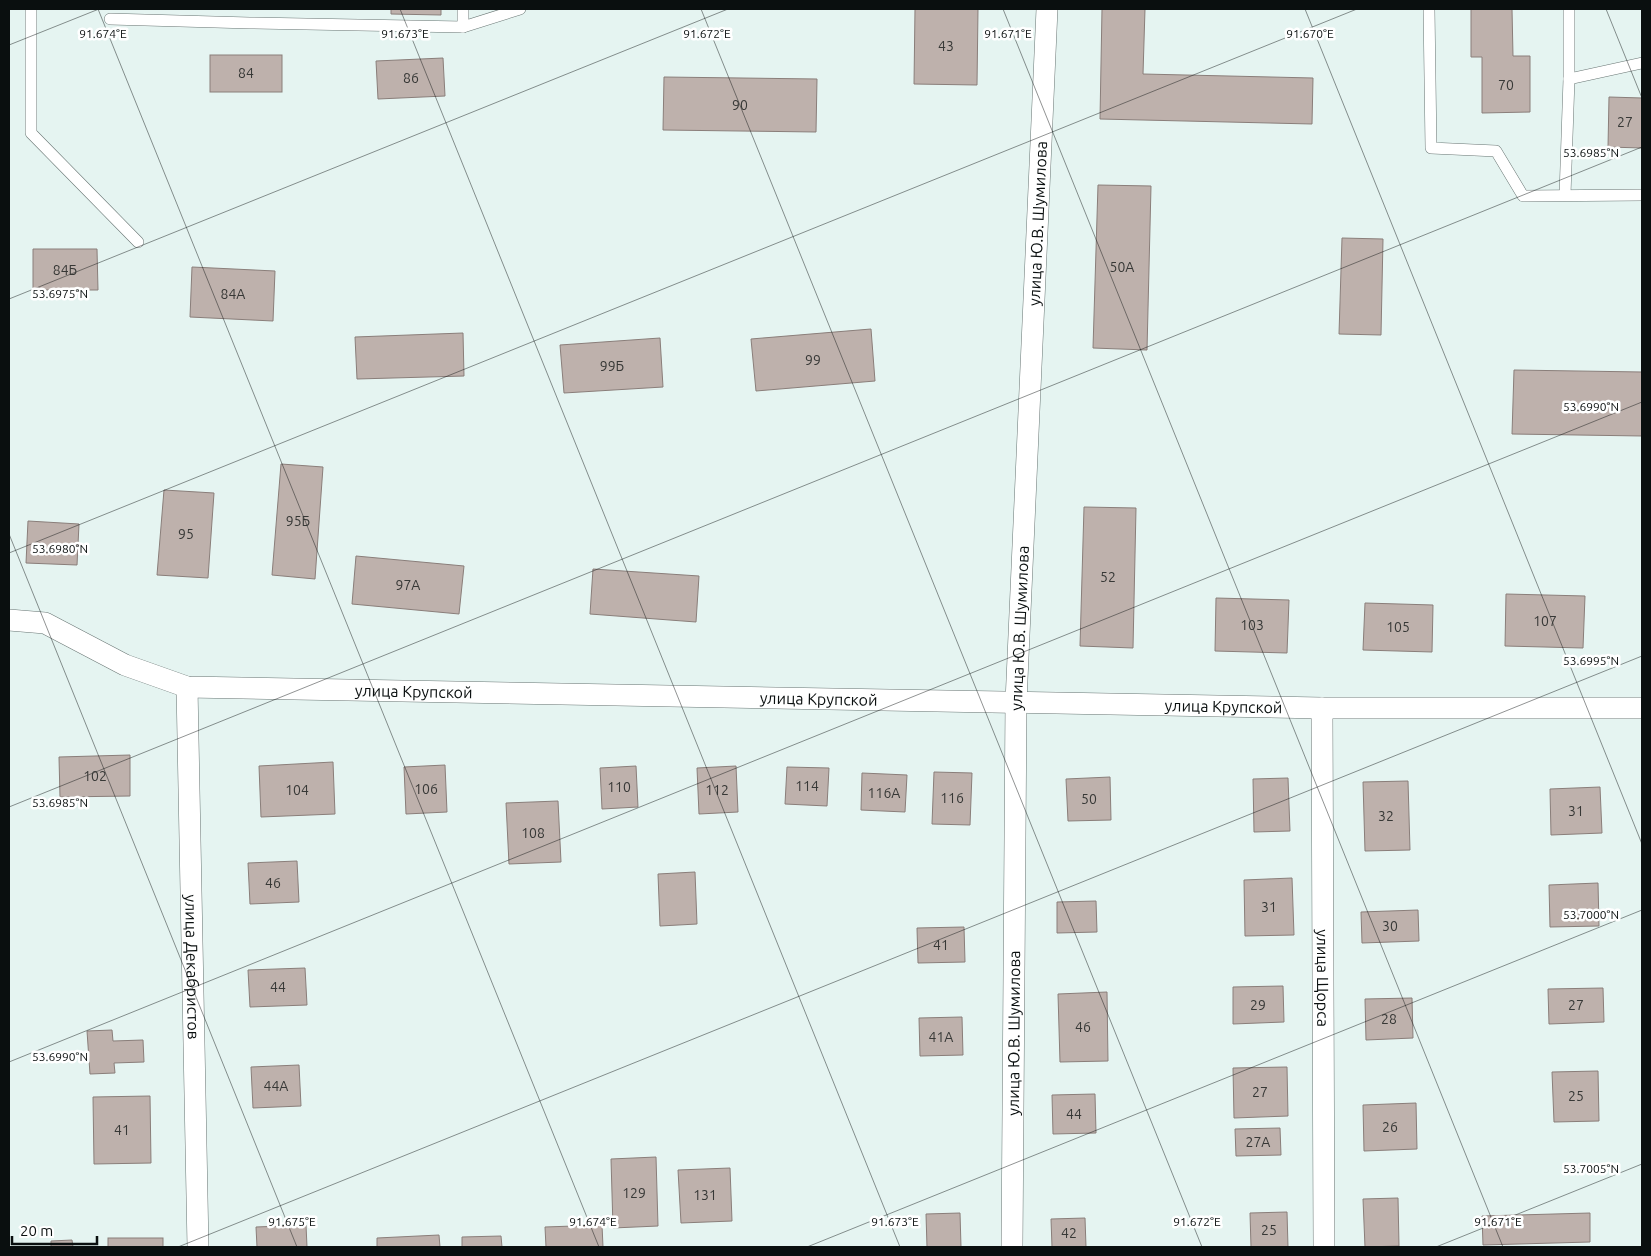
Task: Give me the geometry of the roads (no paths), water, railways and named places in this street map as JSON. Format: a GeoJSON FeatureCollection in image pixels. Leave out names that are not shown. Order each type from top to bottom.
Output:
{"type":"FeatureCollection","features":[{"type":"Feature","properties":{"kind":"street","name":"улица Ю.В. Шумилова"},"geometry":{"type":"LineString","coordinates":[[1012,1247],[1016,702],[1047,9]]}},
{"type":"Feature","properties":{"kind":"street","name":"улица Крупской"},"geometry":{"type":"LineString","coordinates":[[9,620],[45,623],[125,665],[187,686],[1322,708],[1642,708]]}},
{"type":"Feature","properties":{"kind":"street","name":"улица Декабристов"},"geometry":{"type":"LineString","coordinates":[[187,686],[198,1247]]}},
{"type":"Feature","properties":{"kind":"street","name":"улица Щорса"},"geometry":{"type":"LineString","coordinates":[[1322,708],[1324,1247]]}},
{"type":"Feature","properties":{"kind":"lane"},"geometry":{"type":"LineString","coordinates":[[31,9],[32,133],[138,242]]}},
{"type":"Feature","properties":{"kind":"lane"},"geometry":{"type":"LineString","coordinates":[[463,9],[463,27]]}},
{"type":"Feature","properties":{"kind":"lane"},"geometry":{"type":"LineString","coordinates":[[110,19],[463,27],[520,9]]}},
{"type":"Feature","properties":{"kind":"lane"},"geometry":{"type":"LineString","coordinates":[[1429,9],[1431,148],[1496,151],[1523,196],[1642,195]]}},
{"type":"Feature","properties":{"kind":"lane"},"geometry":{"type":"LineString","coordinates":[[1565,195],[1569,79],[1569,9]]}},
{"type":"Feature","properties":{"kind":"lane"},"geometry":{"type":"LineString","coordinates":[[1569,79],[1642,63]]}}]}
